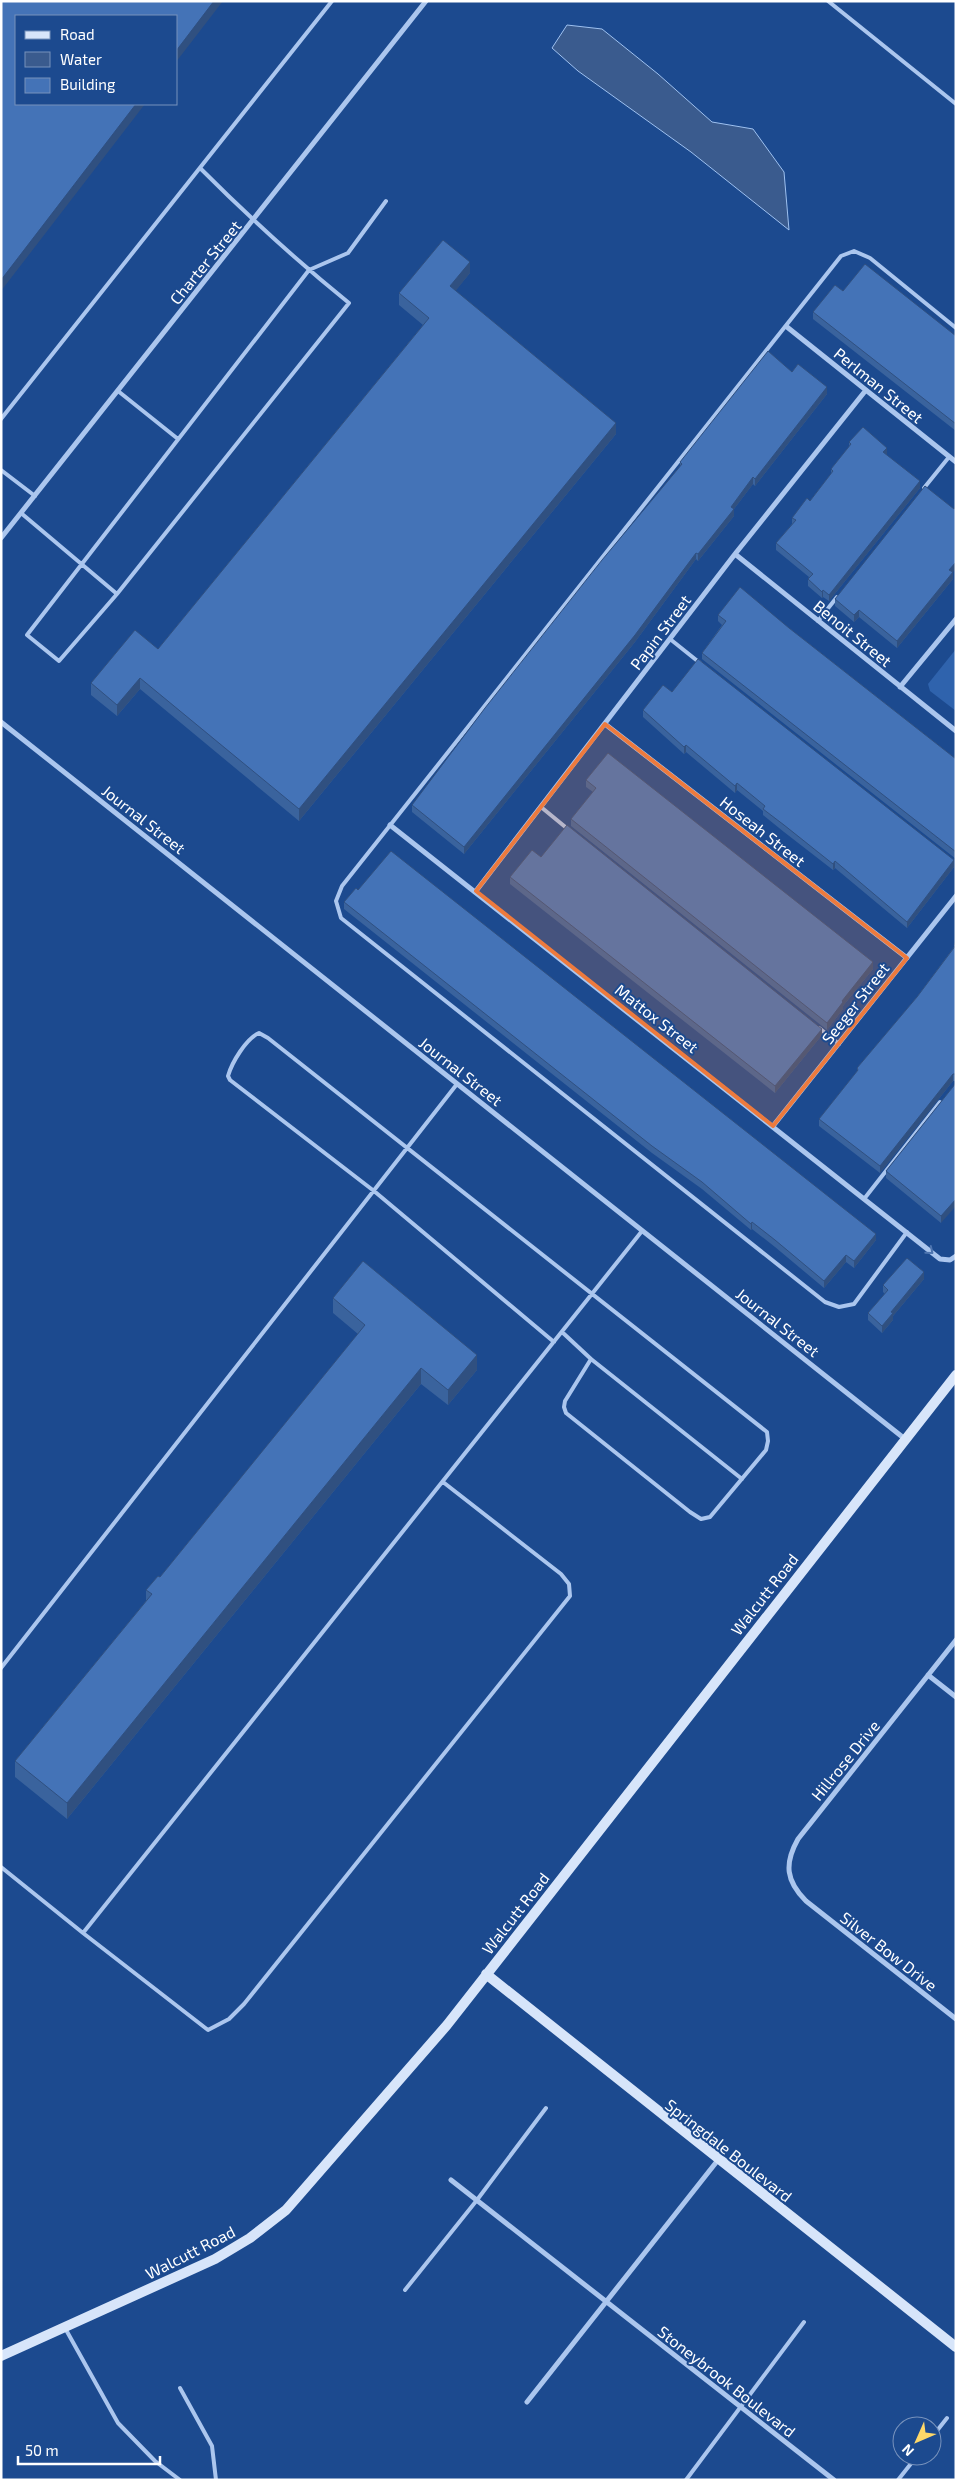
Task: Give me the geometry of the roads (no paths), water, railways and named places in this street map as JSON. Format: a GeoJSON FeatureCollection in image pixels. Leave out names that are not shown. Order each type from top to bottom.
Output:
{"type":"FeatureCollection","features":[{"type":"Feature","properties":{"kind":"street","name":"Charter Street"},"geometry":{"type":"LineString","coordinates":[[1,538],[254,221],[426,1]]}},
{"type":"Feature","properties":{"kind":"street","name":"Perlman Street"},"geometry":{"type":"LineString","coordinates":[[786,327],[956,462]]}},
{"type":"Feature","properties":{"kind":"street","name":"Papin Street"},"geometry":{"type":"LineString","coordinates":[[476,891],[735,554],[866,390]]}},
{"type":"Feature","properties":{"kind":"street","name":"Benoit Street"},"geometry":{"type":"LineString","coordinates":[[735,554],[956,731]]}},
{"type":"Feature","properties":{"kind":"street"},"geometry":{"type":"LineString","coordinates":[[900,687],[956,619]]}},
{"type":"Feature","properties":{"kind":"street","name":"Journal Street"},"geometry":{"type":"LineString","coordinates":[[1,722],[905,1439]]}},
{"type":"Feature","properties":{"kind":"street","name":"Hoseah Street"},"geometry":{"type":"LineString","coordinates":[[605,724],[906,958]]}},
{"type":"Feature","properties":{"kind":"street","name":"Mattox Street"},"geometry":{"type":"LineString","coordinates":[[390,825],[940,1258],[950,1260],[956,1256]]}},
{"type":"Feature","properties":{"kind":"street","name":"Seeger Street"},"geometry":{"type":"LineString","coordinates":[[773,1126],[956,896]]}},
{"type":"Feature","properties":{"kind":"street","name":"Walcutt Road"},"geometry":{"type":"LineString","coordinates":[[1,2356],[215,2259],[269,2224],[286,2210],[447,2025],[956,1375]]}},
{"type":"Feature","properties":{"kind":"street","name":"Hillrose Drive"},"geometry":{"type":"LineString","coordinates":[[806,1901],[793,1889],[789,1871],[790,1854],[798,1839],[956,1640]]}},
{"type":"Feature","properties":{"kind":"street"},"geometry":{"type":"LineString","coordinates":[[928,1676],[956,1697]]}},
{"type":"Feature","properties":{"kind":"street","name":"Silver Bow Drive"},"geometry":{"type":"LineString","coordinates":[[806,1901],[956,2019]]}},
{"type":"Feature","properties":{"kind":"street","name":"Springdale Boulevard"},"geometry":{"type":"LineString","coordinates":[[486,1974],[956,2347]]}},
{"type":"Feature","properties":{"kind":"street"},"geometry":{"type":"LineString","coordinates":[[527,2402],[718,2160]]}},
{"type":"Feature","properties":{"kind":"street","name":"Stoneybrook Boulevard"},"geometry":{"type":"LineString","coordinates":[[451,2180],[834,2480]]}},
{"type":"Feature","properties":{"kind":"lane"},"geometry":{"type":"LineString","coordinates":[[1,419],[201,169],[332,1]]}},
{"type":"Feature","properties":{"kind":"lane"},"geometry":{"type":"LineString","coordinates":[[828,1],[956,104]]}},
{"type":"Feature","properties":{"kind":"lane"},"geometry":{"type":"LineString","coordinates":[[201,169],[308,270],[349,302],[117,594],[59,661],[27,635],[308,270],[348,253],[386,201]]}},
{"type":"Feature","properties":{"kind":"lane"},"geometry":{"type":"LineString","coordinates":[[907,1232],[854,1304],[839,1307],[825,1302],[341,918],[336,901],[342,886],[786,327],[840,256],[854,251],[870,258],[956,328]]}},
{"type":"Feature","properties":{"kind":"lane"},"geometry":{"type":"LineString","coordinates":[[118,391],[178,439]]}},
{"type":"Feature","properties":{"kind":"lane"},"geometry":{"type":"LineString","coordinates":[[918,496],[949,457]]}},
{"type":"Feature","properties":{"kind":"lane"},"geometry":{"type":"LineString","coordinates":[[1,470],[34,496]]}},
{"type":"Feature","properties":{"kind":"lane"},"geometry":{"type":"LineString","coordinates":[[21,512],[117,594]]}},
{"type":"Feature","properties":{"kind":"lane"},"geometry":{"type":"LineString","coordinates":[[818,621],[843,590]]}},
{"type":"Feature","properties":{"kind":"lane"},"geometry":{"type":"LineString","coordinates":[[670,639],[708,670]]}},
{"type":"Feature","properties":{"kind":"lane"},"geometry":{"type":"LineString","coordinates":[[540,807],[571,832]]}},
{"type":"Feature","properties":{"kind":"lane"},"geometry":{"type":"LineString","coordinates":[[816,1025],[839,1044]]}},
{"type":"Feature","properties":{"kind":"lane"},"geometry":{"type":"LineString","coordinates":[[554,1342],[374,1191],[230,1080],[228,1076],[230,1068],[253,1036],[260,1033],[268,1038],[408,1146],[766,1432],[768,1441],[766,1450],[710,1517],[701,1519],[682,1506],[566,1412],[564,1407],[565,1401],[591,1359]]}},
{"type":"Feature","properties":{"kind":"lane"},"geometry":{"type":"LineString","coordinates":[[1,1668],[457,1084]]}},
{"type":"Feature","properties":{"kind":"lane"},"geometry":{"type":"LineString","coordinates":[[864,1199],[944,1098]]}},
{"type":"Feature","properties":{"kind":"lane"},"geometry":{"type":"LineString","coordinates":[[83,1933],[642,1231]]}},
{"type":"Feature","properties":{"kind":"lane"},"geometry":{"type":"LineString","coordinates":[[562,1332],[591,1359],[742,1479]]}},
{"type":"Feature","properties":{"kind":"lane"},"geometry":{"type":"LineString","coordinates":[[1,1867],[208,2030],[229,2018],[244,2004],[570,1596],[568,1584],[561,1574],[443,1482]]}},
{"type":"Feature","properties":{"kind":"lane"},"geometry":{"type":"LineString","coordinates":[[405,2290],[477,2200],[546,2108]]}},
{"type":"Feature","properties":{"kind":"lane"},"geometry":{"type":"LineString","coordinates":[[686,2480],[804,2322]]}},
{"type":"Feature","properties":{"kind":"lane"},"geometry":{"type":"LineString","coordinates":[[65,2328],[118,2423],[155,2461],[180,2480]]}},
{"type":"Feature","properties":{"kind":"lane"},"geometry":{"type":"LineString","coordinates":[[180,2388],[212,2446],[216,2480]]}},
{"type":"Feature","properties":{"kind":"lane"},"geometry":{"type":"LineString","coordinates":[[942,2424],[947,2418]]}},
{"type":"Feature","properties":{"kind":"lane"},"geometry":{"type":"LineString","coordinates":[[898,2480],[909,2466]]}},
{"type":"Feature","properties":{"kind":"water"},"geometry":{"type":"Polygon","coordinates":[[[567,25],[602,29],[658,74],[712,122],[753,129],[784,172],[789,230],[691,152],[578,71],[552,48],[567,25]]]}}]}
